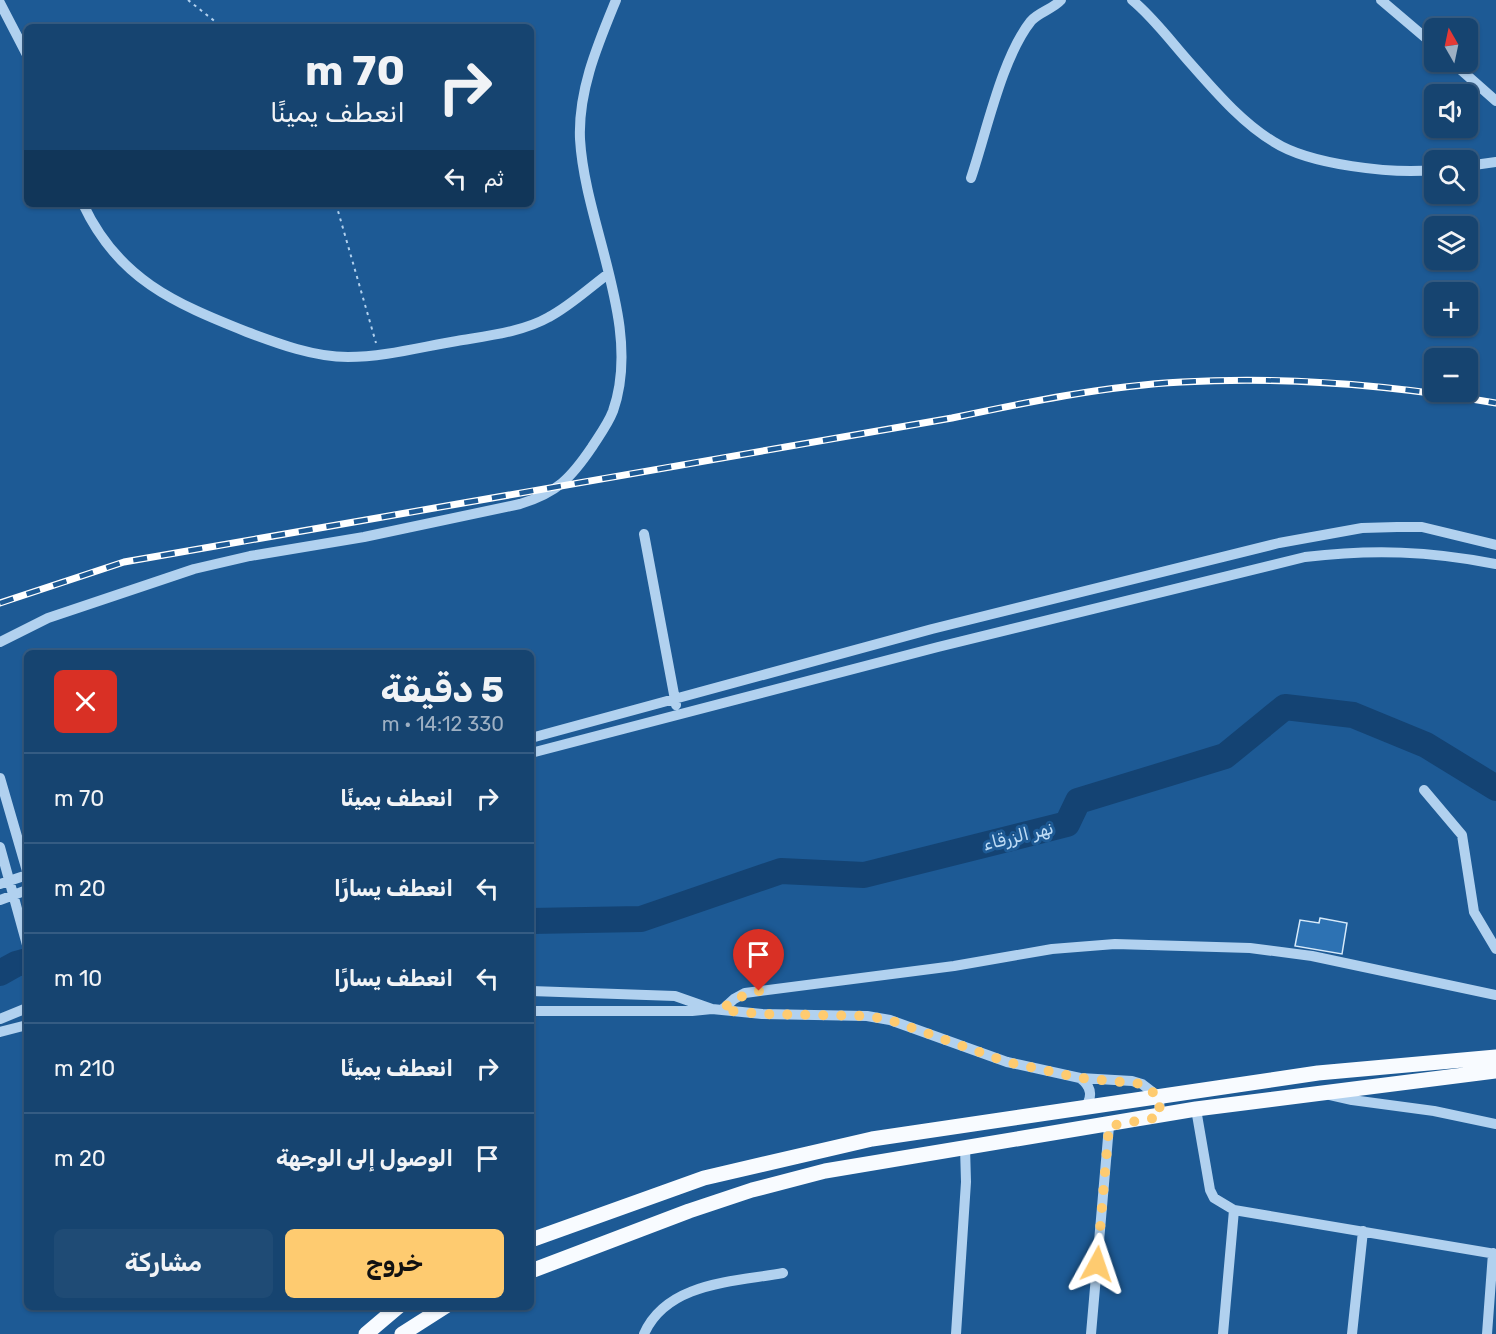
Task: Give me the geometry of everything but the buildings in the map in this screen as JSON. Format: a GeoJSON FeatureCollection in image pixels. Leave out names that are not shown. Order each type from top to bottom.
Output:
{"type":"FeatureCollection","features":[{"type":"Feature","properties":{"kind":"main road"},"geometry":{"type":"LineString","coordinates":[[534,1239],[704,1178],[816,1150],[872,1139],[1318,1073],[1496,1057]]}},
{"type":"Feature","properties":{"kind":"main road"},"geometry":{"type":"LineString","coordinates":[[534,1270],[752,1190],[825,1171],[1109,1126],[1196,1109],[1496,1071]]}},
{"type":"Feature","properties":{"kind":"main road"},"geometry":{"type":"LineString","coordinates":[[1318,1073],[1321,1092]]}},
{"type":"Feature","properties":{"kind":"main road"},"geometry":{"type":"LineString","coordinates":[[366,1334],[394,1310]]}},
{"type":"Feature","properties":{"kind":"main road"},"geometry":{"type":"LineString","coordinates":[[402,1334],[440,1310]]}},
{"type":"Feature","properties":{"kind":"street"},"geometry":{"type":"LineString","coordinates":[[0,642],[57,615],[194,569],[250,556],[364,537],[520,504],[545,496],[564,484],[602,432],[612,413],[621,366],[619,329],[584,176],[580,115],[586,80],[616,0]]}},
{"type":"Feature","properties":{"kind":"street"},"geometry":{"type":"LineString","coordinates":[[971,178],[1003,79],[1024,30],[1033,18],[1061,0]]}},
{"type":"Feature","properties":{"kind":"street"},"geometry":{"type":"LineString","coordinates":[[1132,0],[1216,92],[1254,128],[1275,143],[1300,153],[1338,163],[1375,169],[1424,171]]}},
{"type":"Feature","properties":{"kind":"street"},"geometry":{"type":"LineString","coordinates":[[1381,0],[1424,37]]}},
{"type":"Feature","properties":{"kind":"street"},"geometry":{"type":"LineString","coordinates":[[0,3],[24,49]]}},
{"type":"Feature","properties":{"kind":"street"},"geometry":{"type":"LineString","coordinates":[[1463,72],[1496,101]]}},
{"type":"Feature","properties":{"kind":"street"},"geometry":{"type":"LineString","coordinates":[[1478,164],[1496,162]]}},
{"type":"Feature","properties":{"kind":"street"},"geometry":{"type":"LineString","coordinates":[[84,207],[97,232],[124,264],[153,288],[185,308],[274,342],[309,352],[348,357],[380,354],[486,336],[548,318],[608,274]]}},
{"type":"Feature","properties":{"kind":"street"},"geometry":{"type":"LineString","coordinates":[[534,737],[932,629],[1279,543],[1362,528],[1422,528],[1496,545]]}},
{"type":"Feature","properties":{"kind":"street"},"geometry":{"type":"LineString","coordinates":[[644,534],[678,714]]}},
{"type":"Feature","properties":{"kind":"street"},"geometry":{"type":"LineString","coordinates":[[534,752],[938,647],[1305,557],[1351,551],[1406,551],[1449,555],[1496,564]]}},
{"type":"Feature","properties":{"kind":"street"},"geometry":{"type":"LineString","coordinates":[[932,629],[938,647]]}},
{"type":"Feature","properties":{"kind":"street"},"geometry":{"type":"LineString","coordinates":[[0,778],[24,862]]}},
{"type":"Feature","properties":{"kind":"street"},"geometry":{"type":"LineString","coordinates":[[1424,790],[1462,835],[1474,912],[1496,949]]}},
{"type":"Feature","properties":{"kind":"street"},"geometry":{"type":"LineString","coordinates":[[16,832],[24,839]]}},
{"type":"Feature","properties":{"kind":"street"},"geometry":{"type":"LineString","coordinates":[[0,847],[4,882],[12,895],[24,934]]}},
{"type":"Feature","properties":{"kind":"street"},"geometry":{"type":"LineString","coordinates":[[4,882],[24,874]]}},
{"type":"Feature","properties":{"kind":"street"},"geometry":{"type":"LineString","coordinates":[[0,900],[24,891]]}},
{"type":"Feature","properties":{"kind":"street"},"geometry":{"type":"LineString","coordinates":[[717,1010],[745,993],[954,966],[1052,949],[1115,944],[1250,948],[1312,956],[1496,995]]}},
{"type":"Feature","properties":{"kind":"street"},"geometry":{"type":"LineString","coordinates":[[534,991],[675,996],[717,1010]]}},
{"type":"Feature","properties":{"kind":"street"},"geometry":{"type":"LineString","coordinates":[[0,1019],[24,1009]]}},
{"type":"Feature","properties":{"kind":"street"},"geometry":{"type":"LineString","coordinates":[[534,1011],[717,1010],[867,1016],[890,1020],[1007,1062],[1080,1078],[1132,1081],[1151,1090],[1159,1097],[1160,1117]]}},
{"type":"Feature","properties":{"kind":"street"},"geometry":{"type":"LineString","coordinates":[[0,1032],[24,1026]]}},
{"type":"Feature","properties":{"kind":"street"},"geometry":{"type":"LineString","coordinates":[[1080,1078],[1086,1082],[1091,1096],[1084,1109]]}},
{"type":"Feature","properties":{"kind":"street"},"geometry":{"type":"LineString","coordinates":[[1321,1092],[1352,1100],[1425,1109],[1496,1124]]}},
{"type":"Feature","properties":{"kind":"street"},"geometry":{"type":"LineString","coordinates":[[1196,1109],[1210,1190],[1214,1198],[1234,1210],[1494,1254],[1487,1334]]}},
{"type":"Feature","properties":{"kind":"street"},"geometry":{"type":"LineString","coordinates":[[1091,1334],[1109,1126]]}},
{"type":"Feature","properties":{"kind":"street"},"geometry":{"type":"LineString","coordinates":[[956,1334],[966,1182],[965,1147]]}},
{"type":"Feature","properties":{"kind":"street"},"geometry":{"type":"LineString","coordinates":[[1223,1334],[1234,1210]]}},
{"type":"Feature","properties":{"kind":"street"},"geometry":{"type":"LineString","coordinates":[[1352,1334],[1363,1231]]}},
{"type":"Feature","properties":{"kind":"street"},"geometry":{"type":"LineString","coordinates":[[644,1334],[658,1310],[672,1299],[695,1290],[783,1273]]}},
{"type":"Feature","properties":{"kind":"path"},"geometry":{"type":"LineString","coordinates":[[188,0],[218,24]]}},
{"type":"Feature","properties":{"kind":"path"},"geometry":{"type":"LineString","coordinates":[[337,207],[380,354]]}},
{"type":"Feature","properties":{"kind":"waterway","name":"نهر الزرقاء"},"geometry":{"type":"LineString","coordinates":[[534,921],[641,919],[781,871],[864,875],[1067,824],[1078,801],[1225,756],[1285,707],[1353,715],[1426,745],[1496,788]]}},
{"type":"Feature","properties":{"kind":"waterway","name":"نهر الزرقاء"},"geometry":{"type":"LineString","coordinates":[[0,973],[24,962]]}},
{"type":"Feature","properties":{"kind":"railway"},"geometry":{"type":"LineString","coordinates":[[0,603],[124,562],[1124,387],[1222,380],[1301,381],[1418,391],[1496,403]]}},
{"type":"Feature","properties":{"kind":"route"},"geometry":{"type":"LineString","coordinates":[[759,991],[745,993],[722,1010],[802,1016],[867,1016],[890,1020],[971,1051],[1007,1062],[1080,1078],[1132,1081],[1151,1090],[1159,1097],[1161,1103],[1160,1117],[1109,1126],[1097,1264]]}}]}
